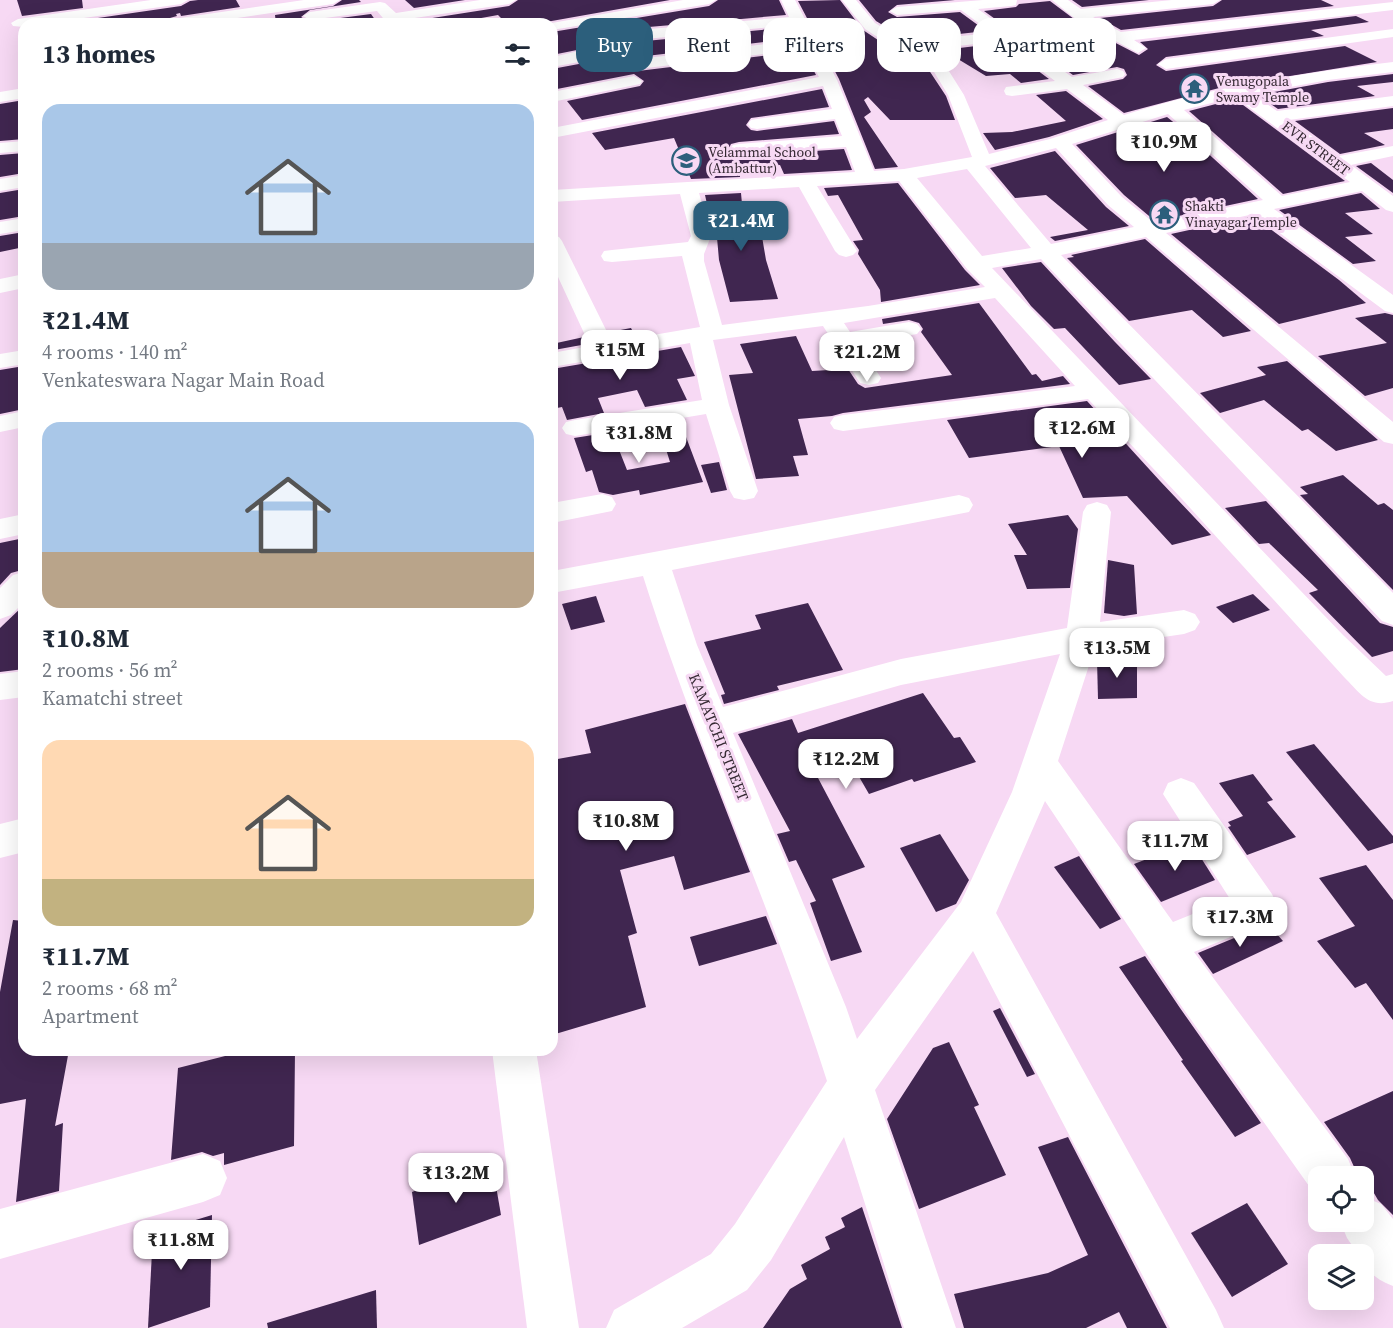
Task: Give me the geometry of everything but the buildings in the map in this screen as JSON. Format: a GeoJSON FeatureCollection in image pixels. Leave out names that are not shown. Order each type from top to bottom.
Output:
{"type":"FeatureCollection","features":[{"type":"Feature","properties":{"kind":"street"},"geometry":{"type":"LineString","coordinates":[[57,4],[84,0]]}},
{"type":"Feature","properties":{"kind":"street"},"geometry":{"type":"LineString","coordinates":[[61,18],[120,4],[181,0]]}},
{"type":"Feature","properties":{"kind":"street"},"geometry":{"type":"LineString","coordinates":[[213,18],[333,0]]}},
{"type":"Feature","properties":{"kind":"street"},"geometry":{"type":"LineString","coordinates":[[410,18],[509,0]]}},
{"type":"Feature","properties":{"kind":"street"},"geometry":{"type":"LineString","coordinates":[[558,25],[709,0]]}},
{"type":"Feature","properties":{"kind":"street"},"geometry":{"type":"LineString","coordinates":[[788,0],[798,18]]}},
{"type":"Feature","properties":{"kind":"street"},"geometry":{"type":"LineString","coordinates":[[849,0],[870,26],[887,38],[918,36],[940,43],[973,42]]}},
{"type":"Feature","properties":{"kind":"street","name":"EVR STREET"},"geometry":{"type":"LineString","coordinates":[[1059,0],[1085,18]]}},
{"type":"Feature","properties":{"kind":"street"},"geometry":{"type":"LineString","coordinates":[[1078,14],[1213,0]]}},
{"type":"Feature","properties":{"kind":"street"},"geometry":{"type":"LineString","coordinates":[[1387,0],[1393,4]]}},
{"type":"Feature","properties":{"kind":"street"},"geometry":{"type":"LineString","coordinates":[[897,11],[1011,2]]}},
{"type":"Feature","properties":{"kind":"street"},"geometry":{"type":"LineString","coordinates":[[1116,34],[1393,4]]}},
{"type":"Feature","properties":{"kind":"street"},"geometry":{"type":"LineString","coordinates":[[296,18],[380,6],[391,18]]}},
{"type":"Feature","properties":{"kind":"street"},"geometry":{"type":"LineString","coordinates":[[13,7],[18,24]]}},
{"type":"Feature","properties":{"kind":"street"},"geometry":{"type":"LineString","coordinates":[[966,7],[980,18]]}},
{"type":"Feature","properties":{"kind":"street"},"geometry":{"type":"LineString","coordinates":[[653,33],[763,23]]}},
{"type":"Feature","properties":{"kind":"street"},"geometry":{"type":"LineString","coordinates":[[1156,58],[1393,33]]}},
{"type":"Feature","properties":{"kind":"street","name":"EVR STREET"},"geometry":{"type":"LineString","coordinates":[[1116,36],[1200,81],[1231,92],[1274,117],[1393,206]]}},
{"type":"Feature","properties":{"kind":"street"},"geometry":{"type":"LineString","coordinates":[[558,61],[612,51],[619,53],[628,63],[638,64],[763,49]]}},
{"type":"Feature","properties":{"kind":"street"},"geometry":{"type":"LineString","coordinates":[[558,196],[688,187],[806,183],[904,175],[978,162],[1060,142],[1171,107],[1231,92],[1393,67]]}},
{"type":"Feature","properties":{"kind":"street"},"geometry":{"type":"LineString","coordinates":[[825,72],[867,178]]}},
{"type":"Feature","properties":{"kind":"street"},"geometry":{"type":"LineString","coordinates":[[942,72],[956,95],[978,162],[1046,252],[1393,613]]}},
{"type":"Feature","properties":{"kind":"street"},"geometry":{"type":"LineString","coordinates":[[1053,72],[1122,122]]}},
{"type":"Feature","properties":{"kind":"street"},"geometry":{"type":"LineString","coordinates":[[1012,91],[1068,84],[1117,74]]}},
{"type":"Feature","properties":{"kind":"street"},"geometry":{"type":"LineString","coordinates":[[558,133],[829,80]]}},
{"type":"Feature","properties":{"kind":"street"},"geometry":{"type":"LineString","coordinates":[[558,96],[634,81]]}},
{"type":"Feature","properties":{"kind":"street"},"geometry":{"type":"LineString","coordinates":[[0,98],[18,94]]}},
{"type":"Feature","properties":{"kind":"street"},"geometry":{"type":"LineString","coordinates":[[1274,117],[1393,101]]}},
{"type":"Feature","properties":{"kind":"street"},"geometry":{"type":"LineString","coordinates":[[1171,107],[1207,140],[1266,204],[1355,279],[1393,306]]}},
{"type":"Feature","properties":{"kind":"street"},"geometry":{"type":"LineString","coordinates":[[757,124],[843,113]]}},
{"type":"Feature","properties":{"kind":"street"},"geometry":{"type":"LineString","coordinates":[[1155,144],[1207,140]]}},
{"type":"Feature","properties":{"kind":"street"},"geometry":{"type":"LineString","coordinates":[[739,149],[853,141]]}},
{"type":"Feature","properties":{"kind":"street"},"geometry":{"type":"LineString","coordinates":[[1060,142],[1115,201],[1150,232],[1393,436]]}},
{"type":"Feature","properties":{"kind":"street"},"geometry":{"type":"LineString","coordinates":[[0,148],[18,146]]}},
{"type":"Feature","properties":{"kind":"street"},"geometry":{"type":"LineString","coordinates":[[1336,162],[1393,152]]}},
{"type":"Feature","properties":{"kind":"street"},"geometry":{"type":"LineString","coordinates":[[904,175],[975,264],[1192,493],[1335,650],[1381,692],[1393,687]]}},
{"type":"Feature","properties":{"kind":"street"},"geometry":{"type":"LineString","coordinates":[[0,185],[18,182]]}},
{"type":"Feature","properties":{"kind":"street"},"geometry":{"type":"LineString","coordinates":[[806,183],[846,251]]}},
{"type":"Feature","properties":{"kind":"street"},"geometry":{"type":"LineString","coordinates":[[975,264],[1150,232],[1266,204],[1364,185]]}},
{"type":"Feature","properties":{"kind":"street"},"geometry":{"type":"LineString","coordinates":[[688,187],[701,236],[693,261],[707,334],[716,405],[744,492]]}},
{"type":"Feature","properties":{"kind":"street"},"geometry":{"type":"LineString","coordinates":[[0,228],[18,225]]}},
{"type":"Feature","properties":{"kind":"street"},"geometry":{"type":"LineString","coordinates":[[612,256],[696,248]]}},
{"type":"Feature","properties":{"kind":"street"},"geometry":{"type":"LineString","coordinates":[[558,254],[603,349]]}},
{"type":"Feature","properties":{"kind":"street"},"geometry":{"type":"LineString","coordinates":[[1355,279],[1383,274]]}},
{"type":"Feature","properties":{"kind":"street"},"geometry":{"type":"LineString","coordinates":[[0,286],[18,282]]}},
{"type":"Feature","properties":{"kind":"street"},"geometry":{"type":"LineString","coordinates":[[558,359],[603,349],[828,318],[1000,291]]}},
{"type":"Feature","properties":{"kind":"street"},"geometry":{"type":"LineString","coordinates":[[828,318],[869,378]]}},
{"type":"Feature","properties":{"kind":"street"},"geometry":{"type":"LineString","coordinates":[[843,340],[934,325]]}},
{"type":"Feature","properties":{"kind":"street"},"geometry":{"type":"LineString","coordinates":[[0,361],[18,358]]}},
{"type":"Feature","properties":{"kind":"street"},"geometry":{"type":"LineString","coordinates":[[843,423],[1094,392]]}},
{"type":"Feature","properties":{"kind":"street"},"geometry":{"type":"LineString","coordinates":[[575,428],[716,405]]}},
{"type":"Feature","properties":{"kind":"street"},"geometry":{"type":"LineString","coordinates":[[0,424],[18,420]]}},
{"type":"Feature","properties":{"kind":"street"},"geometry":{"type":"LineString","coordinates":[[558,512],[602,504]]}},
{"type":"Feature","properties":{"kind":"street"},"geometry":{"type":"LineString","coordinates":[[558,581],[959,505]]}},
{"type":"Feature","properties":{"kind":"street"},"geometry":{"type":"LineString","coordinates":[[632,1328],[729,1272],[753,1242],[850,1086],[975,915],[1040,764],[1082,637],[1097,512]]}},
{"type":"Feature","properties":{"kind":"street"},"geometry":{"type":"LineString","coordinates":[[0,529],[18,525]]}},
{"type":"Feature","properties":{"kind":"street","name":"KAMATCHI STREET"},"geometry":{"type":"LineString","coordinates":[[654,563],[681,645],[825,1007],[930,1328]]}},
{"type":"Feature","properties":{"kind":"street"},"geometry":{"type":"LineString","coordinates":[[0,607],[18,589]]}},
{"type":"Feature","properties":{"kind":"street"},"geometry":{"type":"LineString","coordinates":[[714,724],[902,672],[1082,637],[1184,622]]}},
{"type":"Feature","properties":{"kind":"street"},"geometry":{"type":"LineString","coordinates":[[0,687],[18,685]]}},
{"type":"Feature","properties":{"kind":"street"},"geometry":{"type":"LineString","coordinates":[[1040,764],[1164,945],[1324,1166]]}},
{"type":"Feature","properties":{"kind":"street"},"geometry":{"type":"LineString","coordinates":[[1164,945],[1258,907],[1180,794]]}},
{"type":"Feature","properties":{"kind":"street"},"geometry":{"type":"LineString","coordinates":[[0,841],[18,836]]}},
{"type":"Feature","properties":{"kind":"street"},"geometry":{"type":"LineString","coordinates":[[975,915],[1198,1328]]}},
{"type":"Feature","properties":{"kind":"street"},"geometry":{"type":"LineString","coordinates":[[514,1056],[554,1328]]}},
{"type":"Feature","properties":{"kind":"street"},"geometry":{"type":"LineString","coordinates":[[0,1234],[203,1178]]}},
{"type":"Feature","properties":{"kind":"street"},"geometry":{"type":"LineString","coordinates":[[1372,1232],[1393,1261]]}},
{"type":"Feature","properties":{"kind":"place","name":"Venugopala Swamy Temple"},"geometry":{"type":"Point","coordinates":[1195,89]}},
{"type":"Feature","properties":{"kind":"place","name":"Velammal School (Ambattur)"},"geometry":{"type":"Point","coordinates":[687,160]}},
{"type":"Feature","properties":{"kind":"place","name":"Shakti Vinayagar Temple"},"geometry":{"type":"Point","coordinates":[1164,214]}}]}
